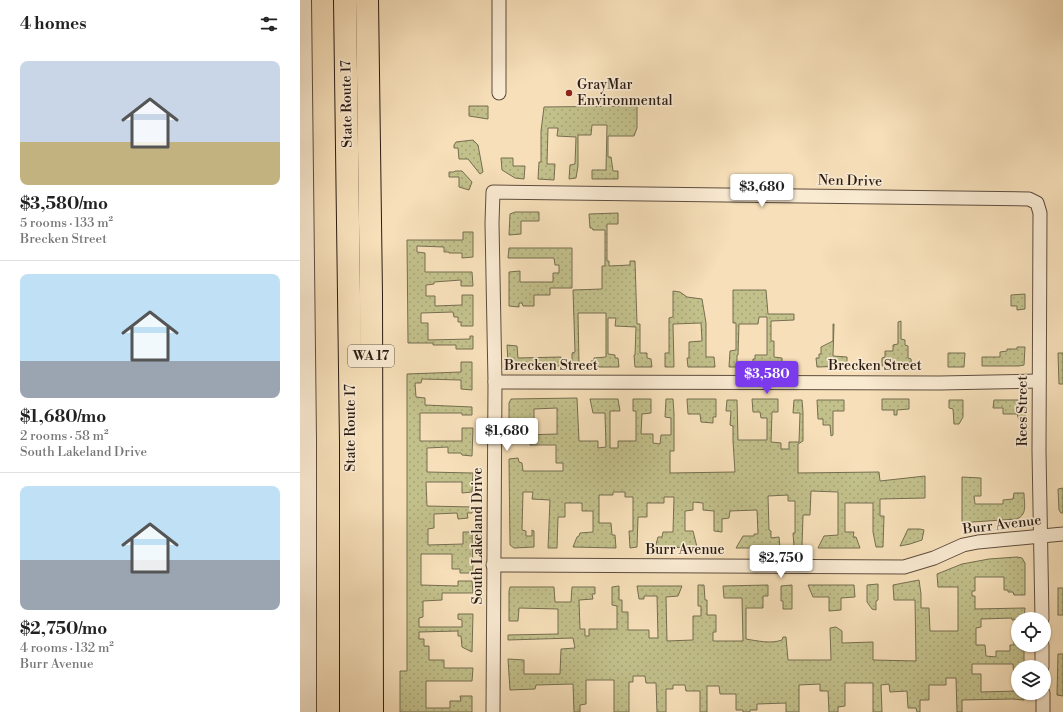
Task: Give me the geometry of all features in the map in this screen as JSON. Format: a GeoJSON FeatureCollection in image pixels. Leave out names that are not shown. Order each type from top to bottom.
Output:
{"type":"FeatureCollection","features":[{"type":"Feature","properties":{"kind":"highway","name":"State Route 17"},"geometry":{"type":"LineString","coordinates":[[345,0],[351,443],[351,712]]}},
{"type":"Feature","properties":{"kind":"highway","name":"State Route 17"},"geometry":{"type":"LineString","coordinates":[[367,0],[372,712]]}},
{"type":"Feature","properties":{"kind":"street"},"geometry":{"type":"LineString","coordinates":[[303,0],[304,439],[308,712]]}},
{"type":"Feature","properties":{"kind":"street"},"geometry":{"type":"LineString","coordinates":[[499,0],[499,93]]}},
{"type":"Feature","properties":{"kind":"street","name":"Nen Drive"},"geometry":{"type":"LineString","coordinates":[[493,192],[1029,199],[1037,203]]}},
{"type":"Feature","properties":{"kind":"street","name":"South Lakeland Drive"},"geometry":{"type":"LineString","coordinates":[[493,192],[492,223],[495,382],[493,565],[494,712]]}},
{"type":"Feature","properties":{"kind":"street","name":"Rees Street"},"geometry":{"type":"LineString","coordinates":[[1037,203],[1040,213],[1039,487],[1042,612]]}},
{"type":"Feature","properties":{"kind":"street","name":"Brecken Street"},"geometry":{"type":"LineString","coordinates":[[495,382],[1039,381]]}},
{"type":"Feature","properties":{"kind":"street","name":"Burr Avenue"},"geometry":{"type":"LineString","coordinates":[[493,565],[904,567],[934,558],[963,545],[978,542],[1063,534]]}},
{"type":"Feature","properties":{"kind":"street"},"geometry":{"type":"LineString","coordinates":[[1043,700],[1043,712]]}},
{"type":"Feature","properties":{"kind":"shaded area"},"geometry":{"type":"Polygon","coordinates":[[[469,106],[488,106],[488,119],[469,116],[469,106]]]}},
{"type":"Feature","properties":{"kind":"shaded area"},"geometry":{"type":"Polygon","coordinates":[[[637,106],[637,128],[634,136],[608,136],[608,157],[611,157],[613,171],[618,171],[618,179],[592,179],[592,170],[606,170],[607,125],[592,125],[591,135],[578,135],[578,166],[576,178],[569,179],[570,165],[575,164],[576,137],[557,136],[558,128],[548,128],[547,164],[555,164],[554,180],[538,179],[539,162],[541,162],[541,131],[544,107],[637,106]]]}},
{"type":"Feature","properties":{"kind":"shaded area"},"geometry":{"type":"Polygon","coordinates":[[[473,140],[478,145],[483,172],[480,174],[468,159],[459,159],[458,148],[454,148],[456,142],[473,140]]]}},
{"type":"Feature","properties":{"kind":"shaded area"},"geometry":{"type":"Polygon","coordinates":[[[501,158],[513,158],[513,166],[525,166],[524,179],[515,178],[502,170],[501,158]]]}},
{"type":"Feature","properties":{"kind":"shaded area"},"geometry":{"type":"Polygon","coordinates":[[[462,171],[472,182],[469,190],[459,187],[459,177],[449,177],[449,172],[462,171]]]}},
{"type":"Feature","properties":{"kind":"shaded area"},"geometry":{"type":"Polygon","coordinates":[[[515,212],[539,212],[539,221],[521,221],[521,234],[509,235],[510,214],[515,212]]]}},
{"type":"Feature","properties":{"kind":"shaded area"},"geometry":{"type":"Polygon","coordinates":[[[618,213],[618,224],[607,224],[607,261],[609,261],[609,266],[630,265],[630,261],[635,261],[637,324],[640,324],[640,353],[647,353],[647,358],[651,359],[652,367],[635,367],[634,355],[636,327],[615,326],[616,318],[608,318],[608,354],[615,355],[615,358],[618,358],[619,367],[591,367],[591,361],[594,361],[594,358],[606,357],[606,313],[578,313],[579,365],[572,366],[572,353],[575,352],[573,290],[602,289],[602,266],[605,266],[605,230],[593,230],[590,228],[589,214],[618,213]]]}},
{"type":"Feature","properties":{"kind":"shaded area"},"geometry":{"type":"Polygon","coordinates":[[[463,232],[473,232],[473,257],[462,258],[462,253],[444,252],[444,247],[417,246],[417,252],[425,253],[425,272],[472,272],[473,286],[461,286],[461,280],[434,282],[434,284],[426,285],[426,296],[435,296],[435,306],[462,305],[462,295],[473,295],[473,326],[461,326],[461,322],[458,322],[458,317],[454,317],[453,312],[421,313],[421,323],[428,323],[428,340],[470,339],[470,336],[473,336],[473,349],[456,349],[456,345],[408,343],[407,240],[463,240],[463,232]]]}},
{"type":"Feature","properties":{"kind":"shaded area"},"geometry":{"type":"Polygon","coordinates":[[[509,248],[572,248],[572,288],[550,288],[550,295],[534,295],[534,306],[523,306],[522,303],[519,303],[519,307],[509,306],[509,272],[520,271],[520,282],[553,282],[553,273],[559,273],[559,265],[555,265],[554,258],[508,258],[509,248]]]}},
{"type":"Feature","properties":{"kind":"shaded area"},"geometry":{"type":"Polygon","coordinates":[[[733,290],[766,290],[768,314],[794,314],[794,320],[771,321],[771,341],[774,341],[774,357],[782,358],[782,367],[753,366],[753,359],[755,359],[755,355],[767,355],[767,317],[759,317],[758,324],[739,324],[737,367],[729,367],[730,351],[736,350],[736,323],[733,323],[733,290]]]}},
{"type":"Feature","properties":{"kind":"shaded area"},"geometry":{"type":"Polygon","coordinates":[[[673,291],[680,292],[687,297],[702,299],[706,323],[706,357],[714,357],[715,367],[688,367],[687,358],[689,358],[689,342],[702,341],[701,323],[673,324],[674,367],[665,367],[665,353],[669,353],[669,318],[673,317],[673,291]]]}},
{"type":"Feature","properties":{"kind":"shaded area"},"geometry":{"type":"Polygon","coordinates":[[[1025,294],[1025,309],[1017,310],[1017,306],[1011,306],[1011,295],[1025,294]]]}},
{"type":"Feature","properties":{"kind":"shaded area"},"geometry":{"type":"Polygon","coordinates":[[[901,321],[901,339],[905,340],[905,345],[908,346],[908,358],[911,359],[912,367],[882,366],[882,358],[885,357],[885,351],[893,351],[893,345],[898,344],[898,322],[901,321]]]}},
{"type":"Feature","properties":{"kind":"shaded area"},"geometry":{"type":"Polygon","coordinates":[[[834,324],[833,356],[847,357],[847,366],[817,367],[816,358],[819,358],[819,354],[821,354],[821,347],[833,341],[834,324]]]}},
{"type":"Feature","properties":{"kind":"shaded area"},"geometry":{"type":"Polygon","coordinates":[[[507,345],[517,346],[518,358],[561,357],[561,366],[512,366],[508,362],[507,345]]]}},
{"type":"Feature","properties":{"kind":"shaded area"},"geometry":{"type":"Polygon","coordinates":[[[1017,347],[1025,347],[1024,365],[982,366],[982,357],[1000,357],[1000,352],[1007,351],[1007,349],[1017,349],[1017,347]]]}},
{"type":"Feature","properties":{"kind":"shaded area"},"geometry":{"type":"Polygon","coordinates":[[[948,353],[965,353],[964,367],[948,367],[948,353]]]}},
{"type":"Feature","properties":{"kind":"shaded area"},"geometry":{"type":"Polygon","coordinates":[[[1058,353],[1063,353],[1063,384],[1059,384],[1058,353]]]}},
{"type":"Feature","properties":{"kind":"shaded area"},"geometry":{"type":"Polygon","coordinates":[[[461,362],[472,362],[472,390],[461,389],[461,380],[422,379],[421,383],[415,383],[416,397],[425,398],[425,405],[472,407],[472,415],[462,415],[462,413],[420,413],[420,441],[462,441],[462,428],[473,428],[472,456],[462,455],[461,453],[448,453],[448,447],[427,448],[427,472],[473,473],[472,492],[462,493],[462,482],[426,482],[427,506],[472,507],[472,513],[467,513],[468,518],[458,519],[457,513],[434,514],[434,528],[428,529],[428,545],[463,544],[463,532],[472,532],[473,573],[460,573],[460,569],[452,569],[452,554],[421,554],[421,585],[458,586],[458,581],[472,581],[473,593],[442,593],[442,600],[423,601],[423,617],[419,618],[419,627],[462,627],[462,620],[458,619],[458,614],[473,614],[472,652],[462,647],[461,636],[458,636],[458,631],[419,632],[419,639],[424,639],[424,646],[429,646],[429,660],[444,660],[444,668],[473,668],[472,681],[426,681],[426,708],[450,708],[450,701],[461,701],[460,696],[472,696],[472,712],[400,712],[400,671],[407,671],[407,374],[461,372],[461,362]]]}},
{"type":"Feature","properties":{"kind":"shaded area"},"geometry":{"type":"Polygon","coordinates":[[[577,398],[579,441],[598,441],[598,448],[606,447],[605,413],[593,413],[590,399],[618,399],[620,411],[610,411],[610,448],[618,448],[618,441],[636,441],[636,411],[633,411],[633,399],[651,399],[651,413],[642,414],[641,434],[653,434],[653,443],[660,444],[661,435],[671,435],[671,418],[665,417],[666,399],[673,399],[674,451],[670,451],[670,473],[735,472],[733,426],[730,425],[731,411],[726,411],[727,400],[737,400],[738,440],[767,440],[767,418],[761,418],[760,412],[753,412],[752,399],[778,399],[778,412],[772,412],[771,442],[781,443],[781,449],[789,449],[789,442],[799,442],[800,413],[793,413],[794,400],[802,400],[803,441],[798,444],[798,473],[879,472],[880,481],[925,476],[925,498],[880,499],[880,516],[884,516],[883,547],[876,547],[873,532],[873,503],[845,503],[845,532],[854,532],[853,537],[856,537],[860,548],[818,548],[824,536],[838,535],[838,492],[811,491],[810,515],[803,515],[802,546],[794,547],[793,533],[795,533],[795,501],[788,501],[788,495],[768,496],[769,530],[771,531],[771,538],[779,537],[780,548],[736,548],[743,536],[754,536],[754,534],[758,534],[757,510],[730,511],[729,518],[722,519],[722,532],[714,531],[714,511],[703,510],[703,503],[693,502],[693,510],[685,511],[685,531],[693,531],[697,547],[655,548],[658,537],[662,537],[663,532],[673,532],[674,497],[664,497],[664,503],[647,503],[647,517],[638,517],[637,547],[630,548],[629,531],[633,531],[633,497],[625,497],[625,492],[613,492],[613,495],[599,495],[599,523],[611,523],[612,535],[615,535],[616,548],[573,547],[580,533],[593,532],[593,511],[582,511],[582,503],[565,503],[565,517],[558,517],[557,548],[548,548],[550,500],[532,499],[533,492],[523,492],[522,530],[526,531],[526,536],[532,536],[532,530],[534,531],[534,547],[514,548],[510,545],[509,459],[518,458],[519,462],[522,463],[523,471],[563,471],[563,463],[556,463],[556,445],[530,445],[530,438],[509,439],[508,434],[557,434],[557,408],[534,409],[534,420],[509,421],[509,403],[511,399],[577,398]]]}},
{"type":"Feature","properties":{"kind":"shaded area"},"geometry":{"type":"Polygon","coordinates":[[[687,399],[716,399],[716,417],[713,417],[713,423],[701,422],[700,414],[688,414],[687,399]]]}},
{"type":"Feature","properties":{"kind":"shaded area"},"geometry":{"type":"Polygon","coordinates":[[[882,399],[909,399],[909,409],[897,410],[897,415],[894,415],[894,410],[882,410],[882,399]]]}},
{"type":"Feature","properties":{"kind":"shaded area"},"geometry":{"type":"Polygon","coordinates":[[[817,400],[844,400],[844,411],[833,411],[833,435],[831,436],[830,425],[823,425],[823,419],[818,419],[817,400]]]}},
{"type":"Feature","properties":{"kind":"shaded area"},"geometry":{"type":"Polygon","coordinates":[[[949,400],[963,400],[963,417],[959,424],[954,424],[953,409],[949,408],[949,400]]]}},
{"type":"Feature","properties":{"kind":"shaded area"},"geometry":{"type":"Polygon","coordinates":[[[994,400],[1021,400],[1025,402],[1025,420],[1019,420],[1017,414],[1003,414],[1003,408],[993,408],[994,400]]]}},
{"type":"Feature","properties":{"kind":"shaded area"},"geometry":{"type":"Polygon","coordinates":[[[962,477],[981,478],[981,496],[974,496],[975,504],[1003,504],[1003,500],[1013,499],[1014,493],[1024,493],[1025,508],[1023,514],[1017,519],[972,522],[962,525],[962,477]]]}},
{"type":"Feature","properties":{"kind":"shaded area"},"geometry":{"type":"Polygon","coordinates":[[[1063,488],[1063,513],[1061,513],[1059,510],[1058,489],[1063,488]]]}},
{"type":"Feature","properties":{"kind":"shaded area"},"geometry":{"type":"Polygon","coordinates":[[[908,529],[924,530],[922,540],[900,546],[908,529]]]}},
{"type":"Feature","properties":{"kind":"shaded area"},"geometry":{"type":"Polygon","coordinates":[[[1017,557],[1022,558],[1025,563],[1025,595],[1014,595],[1013,592],[1004,590],[1004,577],[975,577],[975,591],[972,591],[972,596],[975,596],[975,609],[1025,608],[1025,612],[1011,612],[1011,618],[981,619],[981,627],[976,628],[976,645],[985,645],[986,656],[996,657],[996,651],[1010,651],[1010,645],[1011,652],[1024,652],[1024,660],[1011,660],[1011,664],[972,664],[972,674],[981,674],[981,692],[1011,691],[1011,699],[962,700],[962,712],[957,712],[956,678],[946,678],[946,685],[929,685],[929,700],[920,700],[920,712],[917,712],[916,708],[908,708],[907,691],[890,692],[889,684],[881,685],[882,712],[873,712],[873,683],[845,683],[845,706],[838,707],[838,712],[829,712],[828,691],[820,691],[820,684],[799,685],[799,712],[786,712],[786,703],[757,704],[757,710],[743,712],[743,710],[736,710],[736,694],[720,694],[719,686],[707,686],[707,712],[700,712],[700,691],[686,691],[685,685],[673,685],[673,689],[666,689],[666,712],[657,712],[656,683],[646,683],[645,676],[633,676],[633,682],[629,682],[629,712],[614,712],[614,680],[586,680],[586,704],[580,705],[580,712],[574,712],[573,684],[536,685],[535,689],[510,690],[508,659],[524,660],[524,674],[560,674],[561,649],[575,648],[573,638],[508,640],[508,635],[558,634],[558,609],[519,608],[518,621],[509,621],[510,587],[554,587],[555,602],[571,602],[572,587],[595,587],[595,594],[592,594],[593,599],[579,600],[580,629],[585,629],[585,636],[589,636],[589,629],[617,629],[617,606],[612,605],[612,587],[619,586],[619,600],[622,600],[622,612],[628,612],[628,630],[649,630],[649,638],[658,638],[657,596],[644,596],[644,599],[639,599],[637,586],[682,586],[678,596],[666,597],[667,641],[693,640],[693,616],[701,616],[701,606],[698,606],[698,585],[704,585],[705,600],[707,600],[707,615],[716,615],[716,632],[713,632],[713,641],[743,641],[742,598],[724,598],[723,586],[768,585],[768,596],[763,596],[763,608],[746,608],[746,639],[773,642],[782,640],[783,637],[786,637],[788,660],[831,660],[830,628],[836,627],[842,631],[842,643],[873,642],[873,660],[916,661],[915,600],[894,600],[893,585],[919,580],[921,608],[929,608],[930,631],[958,631],[958,587],[938,587],[937,574],[962,564],[989,559],[1017,557]]]}},
{"type":"Feature","properties":{"kind":"shaded area"},"geometry":{"type":"Polygon","coordinates":[[[878,584],[878,600],[876,601],[876,610],[872,609],[867,602],[867,585],[878,584]]]}},
{"type":"Feature","properties":{"kind":"shaded area"},"geometry":{"type":"Polygon","coordinates":[[[792,585],[792,609],[783,609],[783,601],[781,601],[781,586],[792,585]]]}},
{"type":"Feature","properties":{"kind":"shaded area"},"geometry":{"type":"Polygon","coordinates":[[[808,585],[854,585],[855,597],[841,598],[841,610],[829,611],[829,597],[813,597],[808,585]]]}},
{"type":"Feature","properties":{"kind":"shaded area"},"geometry":{"type":"Polygon","coordinates":[[[1058,588],[1063,588],[1063,615],[1058,615],[1058,588]]]}},
{"type":"Feature","properties":{"kind":"shaded area"},"geometry":{"type":"Polygon","coordinates":[[[1058,654],[1063,654],[1063,696],[1057,695],[1058,654]]]}},
{"type":"Feature","properties":{"kind":"place","name":"GrayMar Environmental"},"geometry":{"type":"Point","coordinates":[569,93]}}]}
